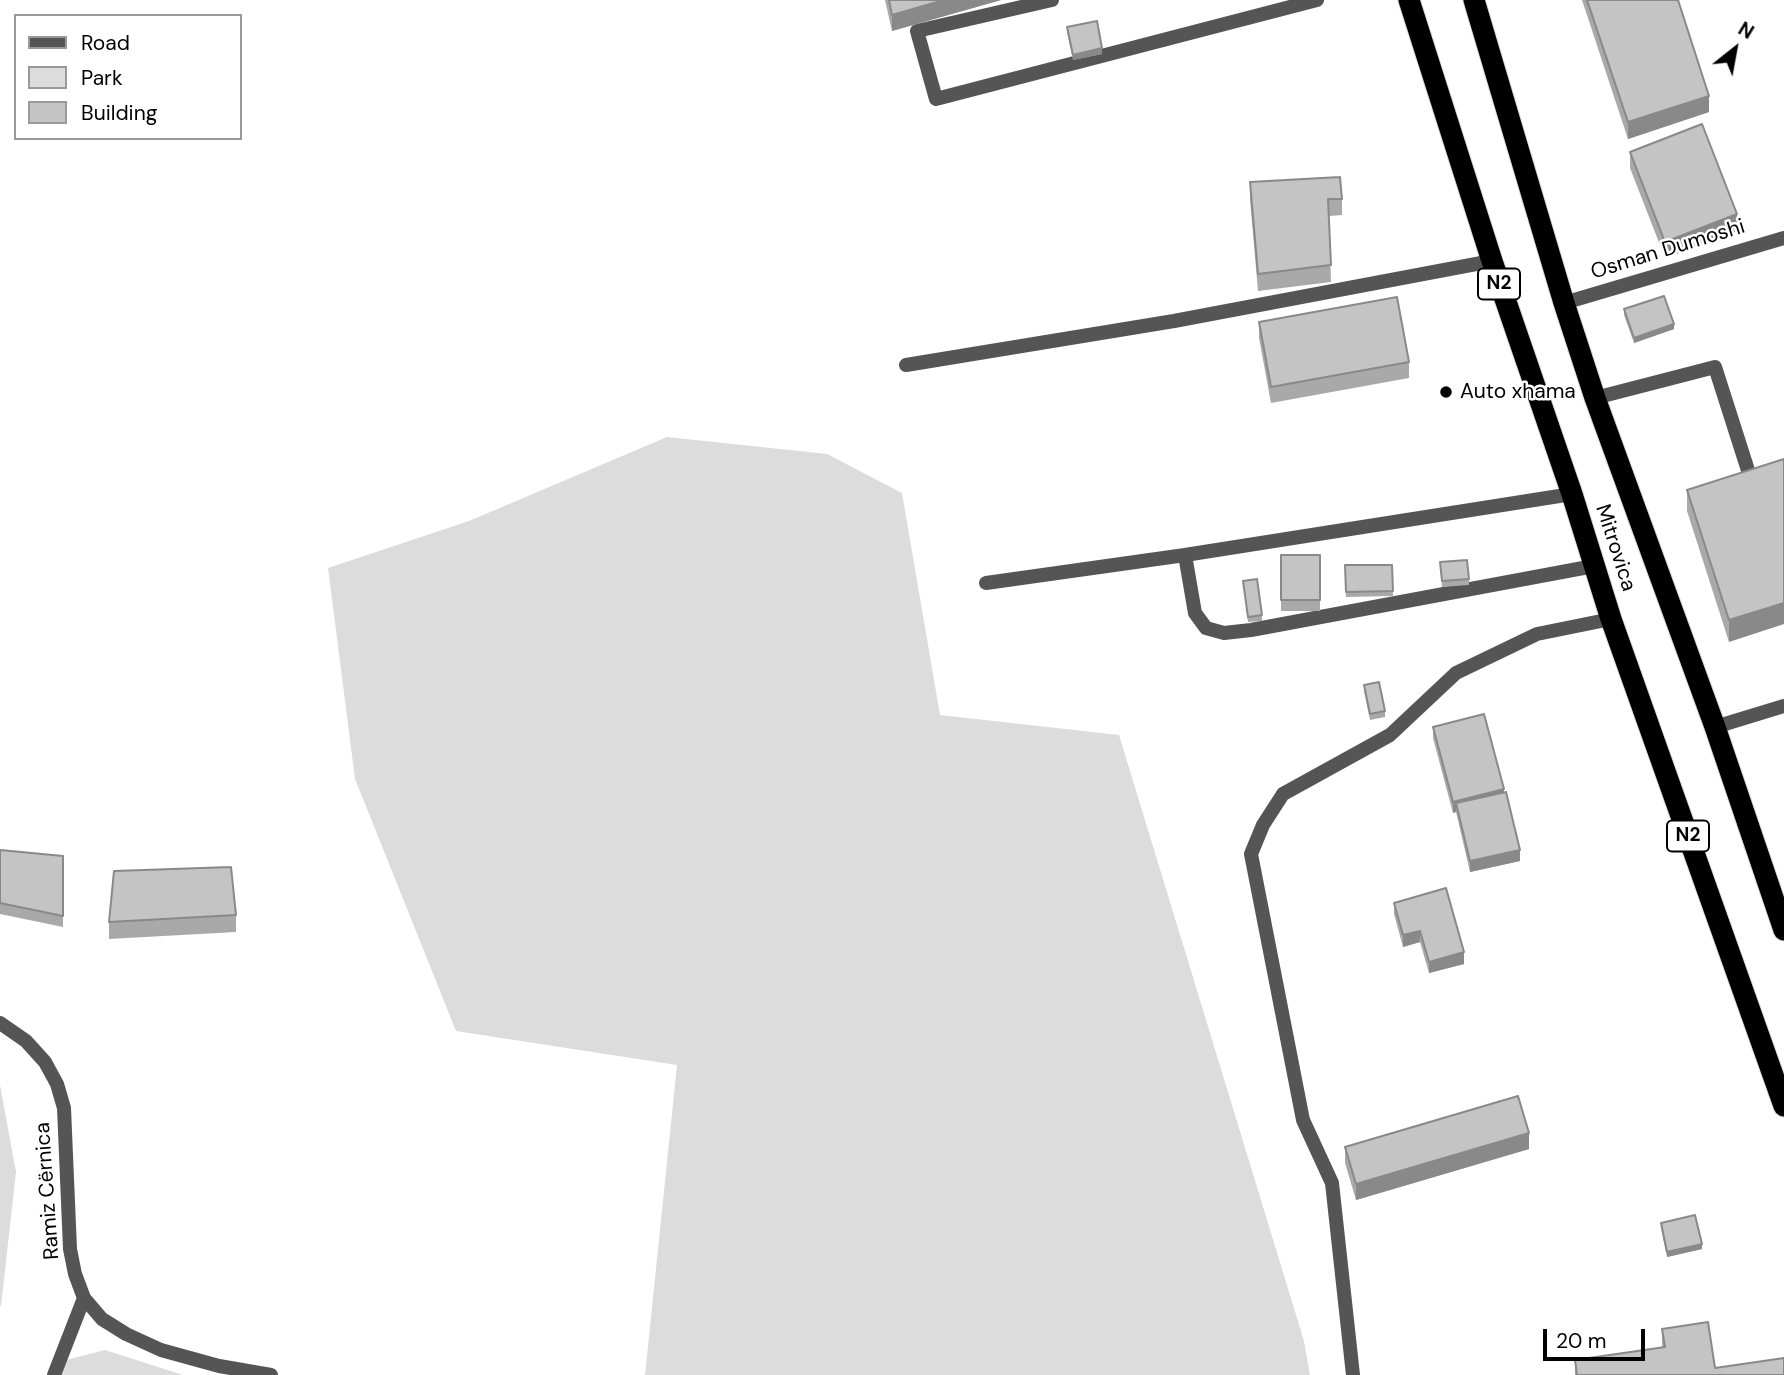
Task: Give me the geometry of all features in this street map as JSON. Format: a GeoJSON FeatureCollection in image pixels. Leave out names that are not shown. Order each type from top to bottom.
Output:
{"type":"FeatureCollection","features":[{"type":"Feature","properties":{"kind":"highway","name":"Mitrovica"},"geometry":{"type":"LineString","coordinates":[[1409,0],[1611,619],[1784,1106]]}},
{"type":"Feature","properties":{"kind":"highway","name":"Mitrovica"},"geometry":{"type":"LineString","coordinates":[[1474,0],[1594,398],[1715,727],[1784,930]]}},
{"type":"Feature","properties":{"kind":"street"},"geometry":{"type":"LineString","coordinates":[[1052,0],[917,31],[936,99],[1317,0]]}},
{"type":"Feature","properties":{"kind":"street","name":"Osman Dumoshi"},"geometry":{"type":"LineString","coordinates":[[1564,303],[1784,238]]}},
{"type":"Feature","properties":{"kind":"street"},"geometry":{"type":"LineString","coordinates":[[906,365],[1174,321],[1492,261]]}},
{"type":"Feature","properties":{"kind":"street"},"geometry":{"type":"LineString","coordinates":[[1594,398],[1715,367],[1759,505]]}},
{"type":"Feature","properties":{"kind":"street"},"geometry":{"type":"LineString","coordinates":[[986,583],[1185,555],[1572,494]]}},
{"type":"Feature","properties":{"kind":"street"},"geometry":{"type":"LineString","coordinates":[[1185,555],[1195,613],[1206,628],[1224,633],[1264,628],[1594,566]]}},
{"type":"Feature","properties":{"kind":"street"},"geometry":{"type":"LineString","coordinates":[[1353,1375],[1332,1183],[1303,1120],[1251,854],[1263,825],[1283,794],[1390,735],[1456,673],[1537,634],[1611,619]]}},
{"type":"Feature","properties":{"kind":"street"},"geometry":{"type":"LineString","coordinates":[[1715,727],[1784,706]]}},
{"type":"Feature","properties":{"kind":"street","name":"Ramiz Cërnica"},"geometry":{"type":"LineString","coordinates":[[0,1023],[26,1041],[46,1062],[57,1084],[64,1108],[70,1248],[75,1274],[84,1298],[102,1319],[126,1334],[161,1349],[219,1366],[271,1375]]}},
{"type":"Feature","properties":{"kind":"street"},"geometry":{"type":"LineString","coordinates":[[54,1375],[84,1298]]}},
{"type":"Feature","properties":{"kind":"green space"},"geometry":{"type":"Polygon","coordinates":[[[667,437],[827,454],[902,493],[940,715],[1119,735],[1304,1341],[1310,1375],[645,1375],[677,1065],[456,1031],[355,779],[328,568],[469,521],[667,437]]]}},
{"type":"Feature","properties":{"kind":"green space"},"geometry":{"type":"Polygon","coordinates":[[[0,1085],[16,1172],[1,1306],[0,1306],[0,1085]]]}},
{"type":"Feature","properties":{"kind":"green space"},"geometry":{"type":"Polygon","coordinates":[[[105,1350],[183,1375],[59,1375],[62,1361],[105,1350]]]}},
{"type":"Feature","properties":{"kind":"building"},"geometry":{"type":"Polygon","coordinates":[[[889,0],[944,0],[892,15],[889,0]]]}},
{"type":"Feature","properties":{"kind":"building"},"geometry":{"type":"Polygon","coordinates":[[[1587,0],[1678,0],[1709,96],[1628,122],[1587,0]]]}},
{"type":"Feature","properties":{"kind":"building"},"geometry":{"type":"Polygon","coordinates":[[[1097,21],[1102,48],[1073,55],[1067,27],[1097,21]]]}},
{"type":"Feature","properties":{"kind":"building"},"geometry":{"type":"Polygon","coordinates":[[[1702,124],[1737,214],[1665,242],[1630,152],[1702,124]]]}},
{"type":"Feature","properties":{"kind":"building"},"geometry":{"type":"Polygon","coordinates":[[[1340,177],[1342,199],[1328,199],[1331,265],[1258,274],[1250,182],[1340,177]]]}},
{"type":"Feature","properties":{"kind":"building"},"geometry":{"type":"Polygon","coordinates":[[[1664,296],[1674,324],[1634,338],[1624,309],[1664,296]]]}},
{"type":"Feature","properties":{"kind":"building"},"geometry":{"type":"Polygon","coordinates":[[[1397,297],[1409,362],[1271,387],[1259,322],[1397,297]]]}},
{"type":"Feature","properties":{"kind":"building"},"geometry":{"type":"Polygon","coordinates":[[[1784,459],[1784,603],[1729,620],[1687,490],[1784,459]]]}},
{"type":"Feature","properties":{"kind":"building"},"geometry":{"type":"Polygon","coordinates":[[[1281,555],[1320,555],[1320,600],[1281,600],[1281,555]]]}},
{"type":"Feature","properties":{"kind":"building"},"geometry":{"type":"Polygon","coordinates":[[[1467,560],[1469,579],[1442,581],[1440,562],[1467,560]]]}},
{"type":"Feature","properties":{"kind":"building"},"geometry":{"type":"Polygon","coordinates":[[[1345,565],[1392,565],[1393,591],[1346,592],[1345,565]]]}},
{"type":"Feature","properties":{"kind":"building"},"geometry":{"type":"Polygon","coordinates":[[[1257,579],[1262,615],[1248,617],[1243,581],[1257,579]]]}},
{"type":"Feature","properties":{"kind":"building"},"geometry":{"type":"Polygon","coordinates":[[[1379,682],[1385,711],[1370,714],[1364,685],[1379,682]]]}},
{"type":"Feature","properties":{"kind":"building"},"geometry":{"type":"Polygon","coordinates":[[[1484,714],[1504,789],[1453,802],[1433,727],[1484,714]]]}},
{"type":"Feature","properties":{"kind":"building"},"geometry":{"type":"Polygon","coordinates":[[[1506,792],[1520,850],[1470,861],[1456,803],[1506,792]]]}},
{"type":"Feature","properties":{"kind":"building"},"geometry":{"type":"Polygon","coordinates":[[[0,850],[63,856],[63,916],[0,903],[0,850]]]}},
{"type":"Feature","properties":{"kind":"building"},"geometry":{"type":"Polygon","coordinates":[[[231,867],[236,915],[109,922],[114,871],[231,867]]]}},
{"type":"Feature","properties":{"kind":"building"},"geometry":{"type":"Polygon","coordinates":[[[1446,888],[1464,952],[1429,962],[1420,931],[1403,935],[1394,903],[1446,888]]]}},
{"type":"Feature","properties":{"kind":"building"},"geometry":{"type":"Polygon","coordinates":[[[1518,1096],[1529,1133],[1356,1184],[1345,1147],[1518,1096]]]}},
{"type":"Feature","properties":{"kind":"building"},"geometry":{"type":"Polygon","coordinates":[[[1695,1215],[1702,1244],[1667,1252],[1661,1223],[1695,1215]]]}},
{"type":"Feature","properties":{"kind":"building"},"geometry":{"type":"Polygon","coordinates":[[[1708,1322],[1715,1368],[1784,1358],[1784,1375],[1577,1375],[1575,1360],[1665,1347],[1662,1329],[1708,1322]]]}},
{"type":"Feature","properties":{"kind":"place","name":"Auto xhama"},"geometry":{"type":"Point","coordinates":[1446,392]}}]}
